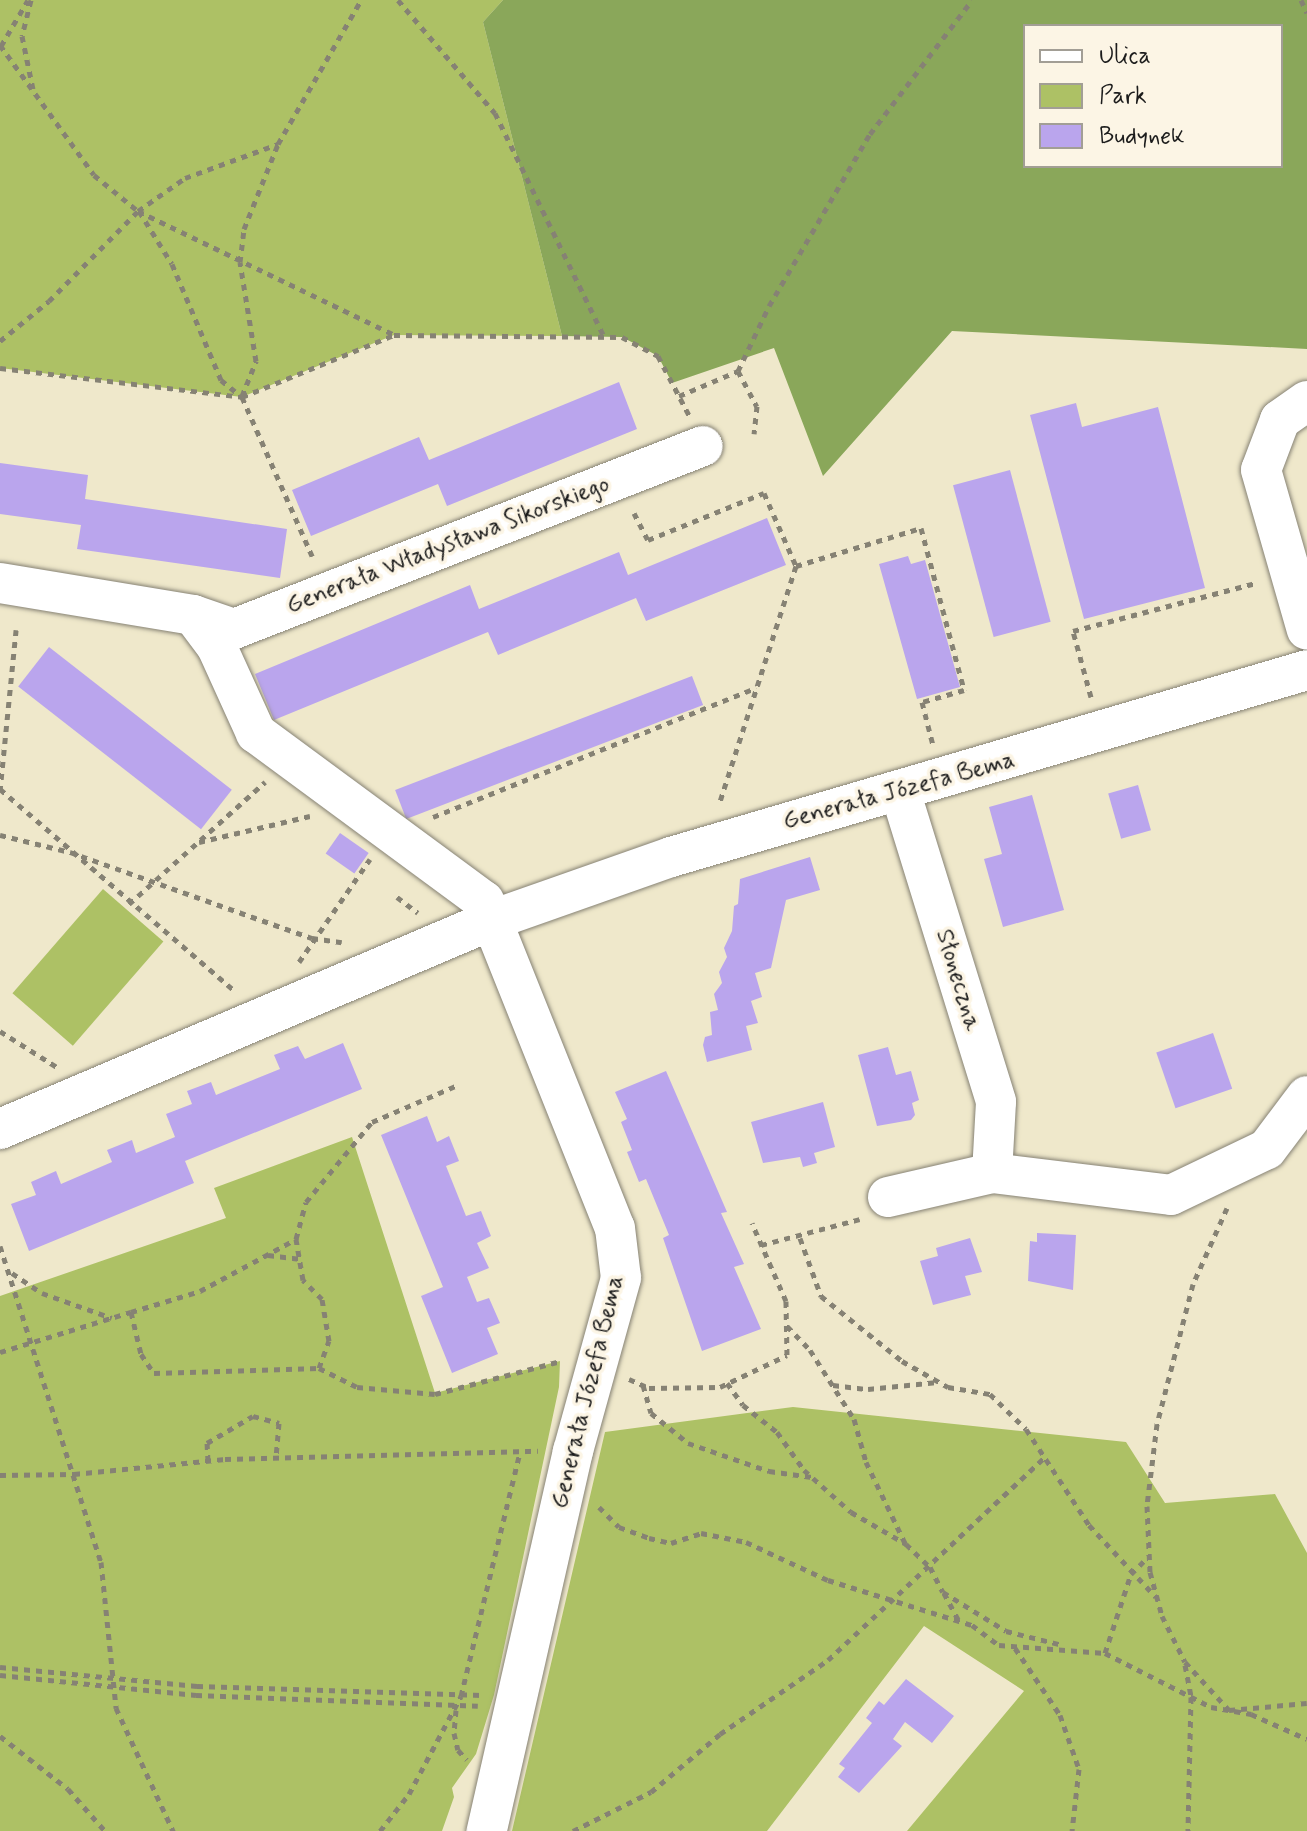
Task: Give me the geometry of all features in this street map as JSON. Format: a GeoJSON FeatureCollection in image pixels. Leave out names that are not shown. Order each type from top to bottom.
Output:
{"type":"FeatureCollection","features":[{"type":"Feature","properties":{"kind":"street"},"geometry":{"type":"LineString","coordinates":[[1307,401],[1280,420],[1261,470],[1298,583],[1307,630]]}},
{"type":"Feature","properties":{"kind":"street","name":"Generała Władysława Sikorskiego"},"geometry":{"type":"LineString","coordinates":[[0,583],[193,615],[234,629],[703,446]]}},
{"type":"Feature","properties":{"kind":"street"},"geometry":{"type":"LineString","coordinates":[[193,615],[216,645],[256,733],[386,840],[472,888],[492,920]]}},
{"type":"Feature","properties":{"kind":"street","name":"Generała Józefa Bema"},"geometry":{"type":"LineString","coordinates":[[0,1129],[492,920],[721,841],[1101,734],[1307,670]]}},
{"type":"Feature","properties":{"kind":"street","name":"Słoneczna"},"geometry":{"type":"LineString","coordinates":[[900,791],[996,1102],[992,1173]]}},
{"type":"Feature","properties":{"kind":"street","name":"Generała Józefa Bema"},"geometry":{"type":"LineString","coordinates":[[487,1831],[571,1460],[621,1278],[615,1228],[492,920]]}},
{"type":"Feature","properties":{"kind":"street"},"geometry":{"type":"LineString","coordinates":[[888,1197],[992,1173],[1171,1195],[1267,1149],[1307,1096]]}},
{"type":"Feature","properties":{"kind":"path"},"geometry":{"type":"LineString","coordinates":[[29,0],[0,46],[94,175],[138,211],[394,335]]}},
{"type":"Feature","properties":{"kind":"path"},"geometry":{"type":"LineString","coordinates":[[29,0],[22,36],[34,93]]}},
{"type":"Feature","properties":{"kind":"path"},"geometry":{"type":"LineString","coordinates":[[242,397],[256,361],[240,262],[244,229],[278,144],[361,0]]}},
{"type":"Feature","properties":{"kind":"path"},"geometry":{"type":"LineString","coordinates":[[398,0],[495,113],[604,336]]}},
{"type":"Feature","properties":{"kind":"path"},"geometry":{"type":"LineString","coordinates":[[679,396],[738,371],[769,306],[870,134],[972,0]]}},
{"type":"Feature","properties":{"kind":"path"},"geometry":{"type":"LineString","coordinates":[[1301,0],[1307,13]]}},
{"type":"Feature","properties":{"kind":"path"},"geometry":{"type":"LineString","coordinates":[[0,341],[49,301],[138,211],[185,178],[278,144]]}},
{"type":"Feature","properties":{"kind":"path"},"geometry":{"type":"LineString","coordinates":[[138,211],[172,264],[221,380],[242,397],[312,556]]}},
{"type":"Feature","properties":{"kind":"path"},"geometry":{"type":"LineString","coordinates":[[0,368],[242,397],[394,335],[622,337],[658,356],[703,446]]}},
{"type":"Feature","properties":{"kind":"path"},"geometry":{"type":"LineString","coordinates":[[738,371],[757,406],[754,434]]}},
{"type":"Feature","properties":{"kind":"path"},"geometry":{"type":"LineString","coordinates":[[621,518],[635,512],[648,540],[764,493],[796,566],[714,819],[721,841]]}},
{"type":"Feature","properties":{"kind":"path"},"geometry":{"type":"LineString","coordinates":[[796,566],[921,528],[964,690],[922,702],[936,756]]}},
{"type":"Feature","properties":{"kind":"path"},"geometry":{"type":"LineString","coordinates":[[1101,734],[1073,631],[1298,583]]}},
{"type":"Feature","properties":{"kind":"path"},"geometry":{"type":"LineString","coordinates":[[16,630],[0,791],[129,904],[247,1001]]}},
{"type":"Feature","properties":{"kind":"path"},"geometry":{"type":"LineString","coordinates":[[292,974],[312,938],[386,840],[756,688]]}},
{"type":"Feature","properties":{"kind":"path"},"geometry":{"type":"LineString","coordinates":[[129,904],[275,773]]}},
{"type":"Feature","properties":{"kind":"path"},"geometry":{"type":"LineString","coordinates":[[196,843],[313,815]]}},
{"type":"Feature","properties":{"kind":"path"},"geometry":{"type":"LineString","coordinates":[[0,835],[70,852],[150,884],[312,938],[354,944]]}},
{"type":"Feature","properties":{"kind":"path"},"geometry":{"type":"LineString","coordinates":[[0,1031],[61,1070]]}},
{"type":"Feature","properties":{"kind":"path"},"geometry":{"type":"LineString","coordinates":[[319,1368],[329,1341],[322,1299],[303,1280],[296,1239],[306,1202],[372,1122],[458,1085]]}},
{"type":"Feature","properties":{"kind":"path"},"geometry":{"type":"LineString","coordinates":[[761,1245],[800,1238],[865,1217],[888,1197]]}},
{"type":"Feature","properties":{"kind":"path"},"geometry":{"type":"LineString","coordinates":[[1188,1831],[1184,1810],[1191,1697],[1185,1662],[1157,1597],[1149,1555],[1147,1506],[1157,1424],[1193,1284],[1229,1203]]}},
{"type":"Feature","properties":{"kind":"path"},"geometry":{"type":"LineString","coordinates":[[131,1312],[141,1354],[154,1373],[319,1368],[357,1387],[435,1394],[560,1361],[599,1355],[643,1384],[727,1383],[787,1355],[786,1301],[752,1223]]}},
{"type":"Feature","properties":{"kind":"path"},"geometry":{"type":"LineString","coordinates":[[800,1238],[821,1296],[902,1361],[939,1381],[990,1394],[1026,1429],[1044,1458],[1131,1574],[1157,1597]]}},
{"type":"Feature","properties":{"kind":"path"},"geometry":{"type":"LineString","coordinates":[[0,1352],[200,1291],[296,1239]]}},
{"type":"Feature","properties":{"kind":"path"},"geometry":{"type":"LineString","coordinates":[[0,1246],[34,1342],[101,1562],[116,1708],[173,1831]]}},
{"type":"Feature","properties":{"kind":"path"},"geometry":{"type":"LineString","coordinates":[[267,1255],[299,1259]]}},
{"type":"Feature","properties":{"kind":"path"},"geometry":{"type":"LineString","coordinates":[[11,1272],[42,1293],[113,1318]]}},
{"type":"Feature","properties":{"kind":"path"},"geometry":{"type":"LineString","coordinates":[[786,1325],[854,1419],[866,1462],[906,1544]]}},
{"type":"Feature","properties":{"kind":"path"},"geometry":{"type":"LineString","coordinates":[[832,1385],[868,1389],[939,1381]]}},
{"type":"Feature","properties":{"kind":"path"},"geometry":{"type":"LineString","coordinates":[[727,1383],[743,1405],[777,1432],[813,1477],[851,1512],[906,1544],[930,1567],[959,1620]]}},
{"type":"Feature","properties":{"kind":"path"},"geometry":{"type":"LineString","coordinates":[[643,1384],[651,1413],[688,1443],[769,1471],[813,1477]]}},
{"type":"Feature","properties":{"kind":"path"},"geometry":{"type":"LineString","coordinates":[[208,1461],[207,1443],[253,1416],[279,1423],[276,1457]]}},
{"type":"Feature","properties":{"kind":"path"},"geometry":{"type":"LineString","coordinates":[[0,1475],[74,1474],[276,1457],[520,1452],[571,1460],[619,1527],[671,1543],[701,1533],[746,1542],[828,1580],[959,1620],[999,1645],[1067,1646]]}},
{"type":"Feature","properties":{"kind":"path"},"geometry":{"type":"LineString","coordinates":[[380,1831],[409,1794],[461,1696],[520,1452]]}},
{"type":"Feature","properties":{"kind":"path"},"geometry":{"type":"LineString","coordinates":[[573,1831],[651,1792],[720,1734],[828,1660],[1044,1458]]}},
{"type":"Feature","properties":{"kind":"path"},"geometry":{"type":"LineString","coordinates":[[1105,1653],[1131,1574],[1149,1555]]}},
{"type":"Feature","properties":{"kind":"path"},"geometry":{"type":"LineString","coordinates":[[943,1592],[1006,1631],[1105,1653],[1191,1697],[1307,1739]]}},
{"type":"Feature","properties":{"kind":"path"},"geometry":{"type":"LineString","coordinates":[[1015,1647],[1060,1715],[1079,1769],[1072,1831]]}},
{"type":"Feature","properties":{"kind":"path"},"geometry":{"type":"LineString","coordinates":[[1185,1662],[1229,1710]]}},
{"type":"Feature","properties":{"kind":"path"},"geometry":{"type":"LineString","coordinates":[[0,1667],[114,1680],[494,1695]]}},
{"type":"Feature","properties":{"kind":"path"},"geometry":{"type":"LineString","coordinates":[[0,1675],[115,1688],[492,1706]]}},
{"type":"Feature","properties":{"kind":"path"},"geometry":{"type":"LineString","coordinates":[[1229,1710],[1307,1703]]}},
{"type":"Feature","properties":{"kind":"path"},"geometry":{"type":"LineString","coordinates":[[456,1705],[454,1733],[458,1750],[469,1761],[466,1775]]}},
{"type":"Feature","properties":{"kind":"path"},"geometry":{"type":"LineString","coordinates":[[0,1736],[68,1789],[105,1831]]}},
{"type":"Feature","properties":{"kind":"green space"},"geometry":{"type":"Polygon","coordinates":[[[0,0],[503,0],[483,22],[562,336],[394,335],[242,397],[0,368],[0,0]]]}},
{"type":"Feature","properties":{"kind":"green space"},"geometry":{"type":"Polygon","coordinates":[[[503,0],[1307,0],[1307,349],[952,331],[823,476],[774,348],[672,383],[658,356],[622,337],[562,336],[483,22],[503,0]]]}},
{"type":"Feature","properties":{"kind":"green space"},"geometry":{"type":"Polygon","coordinates":[[[103,889],[163,941],[73,1046],[12,993],[103,889]]]}},
{"type":"Feature","properties":{"kind":"green space"},"geometry":{"type":"Polygon","coordinates":[[[352,1137],[435,1393],[560,1361],[559,1387],[494,1695],[476,1754],[452,1788],[454,1797],[442,1831],[0,1831],[0,1296],[226,1218],[214,1188],[352,1137]]]}},
{"type":"Feature","properties":{"kind":"green space"},"geometry":{"type":"Polygon","coordinates":[[[793,1407],[1126,1442],[1165,1503],[1275,1494],[1307,1553],[1307,1831],[907,1831],[1024,1691],[924,1626],[767,1831],[512,1831],[605,1432],[793,1407]]]}},
{"type":"Feature","properties":{"kind":"building"},"geometry":{"type":"Polygon","coordinates":[[[619,382],[637,429],[447,506],[438,484],[311,536],[292,490],[419,437],[429,460],[619,382]]]}},
{"type":"Feature","properties":{"kind":"building"},"geometry":{"type":"Polygon","coordinates":[[[1076,403],[1082,427],[1158,407],[1205,588],[1084,619],[1030,415],[1076,403]]]}},
{"type":"Feature","properties":{"kind":"building"},"geometry":{"type":"Polygon","coordinates":[[[0,463],[88,475],[85,499],[287,529],[280,578],[77,549],[81,525],[0,514],[0,463]]]}},
{"type":"Feature","properties":{"kind":"building"},"geometry":{"type":"Polygon","coordinates":[[[1010,470],[1051,622],[994,637],[953,485],[1010,470]]]}},
{"type":"Feature","properties":{"kind":"building"},"geometry":{"type":"Polygon","coordinates":[[[767,518],[786,565],[646,621],[636,598],[498,655],[488,632],[274,720],[255,674],[470,585],[479,609],[619,552],[628,575],[767,518]]]}},
{"type":"Feature","properties":{"kind":"building"},"geometry":{"type":"Polygon","coordinates":[[[908,556],[911,564],[925,560],[960,687],[917,699],[879,564],[908,556]]]}},
{"type":"Feature","properties":{"kind":"building"},"geometry":{"type":"Polygon","coordinates":[[[49,647],[232,790],[201,829],[18,686],[49,647]]]}},
{"type":"Feature","properties":{"kind":"building"},"geometry":{"type":"Polygon","coordinates":[[[692,676],[703,705],[406,819],[395,790],[692,676]]]}},
{"type":"Feature","properties":{"kind":"building"},"geometry":{"type":"Polygon","coordinates":[[[1138,785],[1151,830],[1121,839],[1108,794],[1138,785]]]}},
{"type":"Feature","properties":{"kind":"building"},"geometry":{"type":"Polygon","coordinates":[[[1032,795],[1064,910],[1003,927],[984,859],[1002,854],[989,807],[1032,795]]]}},
{"type":"Feature","properties":{"kind":"building"},"geometry":{"type":"Polygon","coordinates":[[[340,833],[369,853],[354,874],[326,853],[340,833]]]}},
{"type":"Feature","properties":{"kind":"building"},"geometry":{"type":"Polygon","coordinates":[[[810,857],[820,890],[786,900],[771,968],[755,973],[762,997],[751,1001],[758,1023],[746,1026],[752,1050],[707,1062],[703,1045],[705,1037],[712,1035],[710,1012],[718,1010],[714,994],[722,983],[719,972],[727,957],[724,948],[732,931],[740,879],[810,857]]]}},
{"type":"Feature","properties":{"kind":"building"},"geometry":{"type":"Polygon","coordinates":[[[1213,1033],[1232,1089],[1175,1108],[1156,1053],[1213,1033]]]}},
{"type":"Feature","properties":{"kind":"building"},"geometry":{"type":"Polygon","coordinates":[[[343,1043],[362,1089],[185,1161],[194,1183],[29,1251],[11,1204],[36,1195],[31,1182],[56,1171],[61,1184],[112,1162],[107,1150],[132,1140],[136,1153],[175,1137],[166,1114],[192,1104],[187,1091],[211,1082],[216,1095],[280,1069],[274,1055],[298,1046],[305,1059],[343,1043]]]}},
{"type":"Feature","properties":{"kind":"building"},"geometry":{"type":"Polygon","coordinates":[[[888,1047],[896,1075],[911,1071],[919,1100],[912,1103],[915,1115],[911,1120],[877,1126],[858,1055],[888,1047]]]}},
{"type":"Feature","properties":{"kind":"building"},"geometry":{"type":"Polygon","coordinates":[[[666,1071],[727,1212],[721,1213],[744,1264],[734,1267],[761,1329],[702,1351],[663,1238],[669,1235],[646,1179],[639,1182],[627,1152],[632,1150],[621,1122],[627,1119],[615,1092],[666,1071]]]}},
{"type":"Feature","properties":{"kind":"building"},"geometry":{"type":"Polygon","coordinates":[[[823,1102],[835,1147],[814,1153],[817,1163],[803,1167],[800,1157],[763,1163],[751,1122],[823,1102]]]}},
{"type":"Feature","properties":{"kind":"building"},"geometry":{"type":"Polygon","coordinates":[[[427,1116],[437,1142],[449,1136],[459,1161],[446,1166],[466,1216],[481,1211],[491,1236],[477,1243],[489,1268],[467,1277],[477,1302],[489,1298],[500,1323],[487,1328],[498,1354],[452,1373],[421,1296],[443,1287],[381,1135],[427,1116]]]}},
{"type":"Feature","properties":{"kind":"building"},"geometry":{"type":"Polygon","coordinates":[[[1037,1233],[1076,1235],[1073,1290],[1028,1281],[1030,1241],[1037,1242],[1037,1233]]]}},
{"type":"Feature","properties":{"kind":"building"},"geometry":{"type":"Polygon","coordinates":[[[970,1238],[982,1272],[965,1276],[971,1295],[933,1305],[920,1261],[938,1256],[936,1248],[970,1238]]]}},
{"type":"Feature","properties":{"kind":"building"},"geometry":{"type":"Polygon","coordinates":[[[906,1679],[954,1716],[932,1743],[905,1722],[893,1739],[902,1746],[859,1793],[838,1777],[845,1768],[839,1764],[872,1723],[866,1718],[879,1701],[884,1705],[906,1679]]]}}]}
